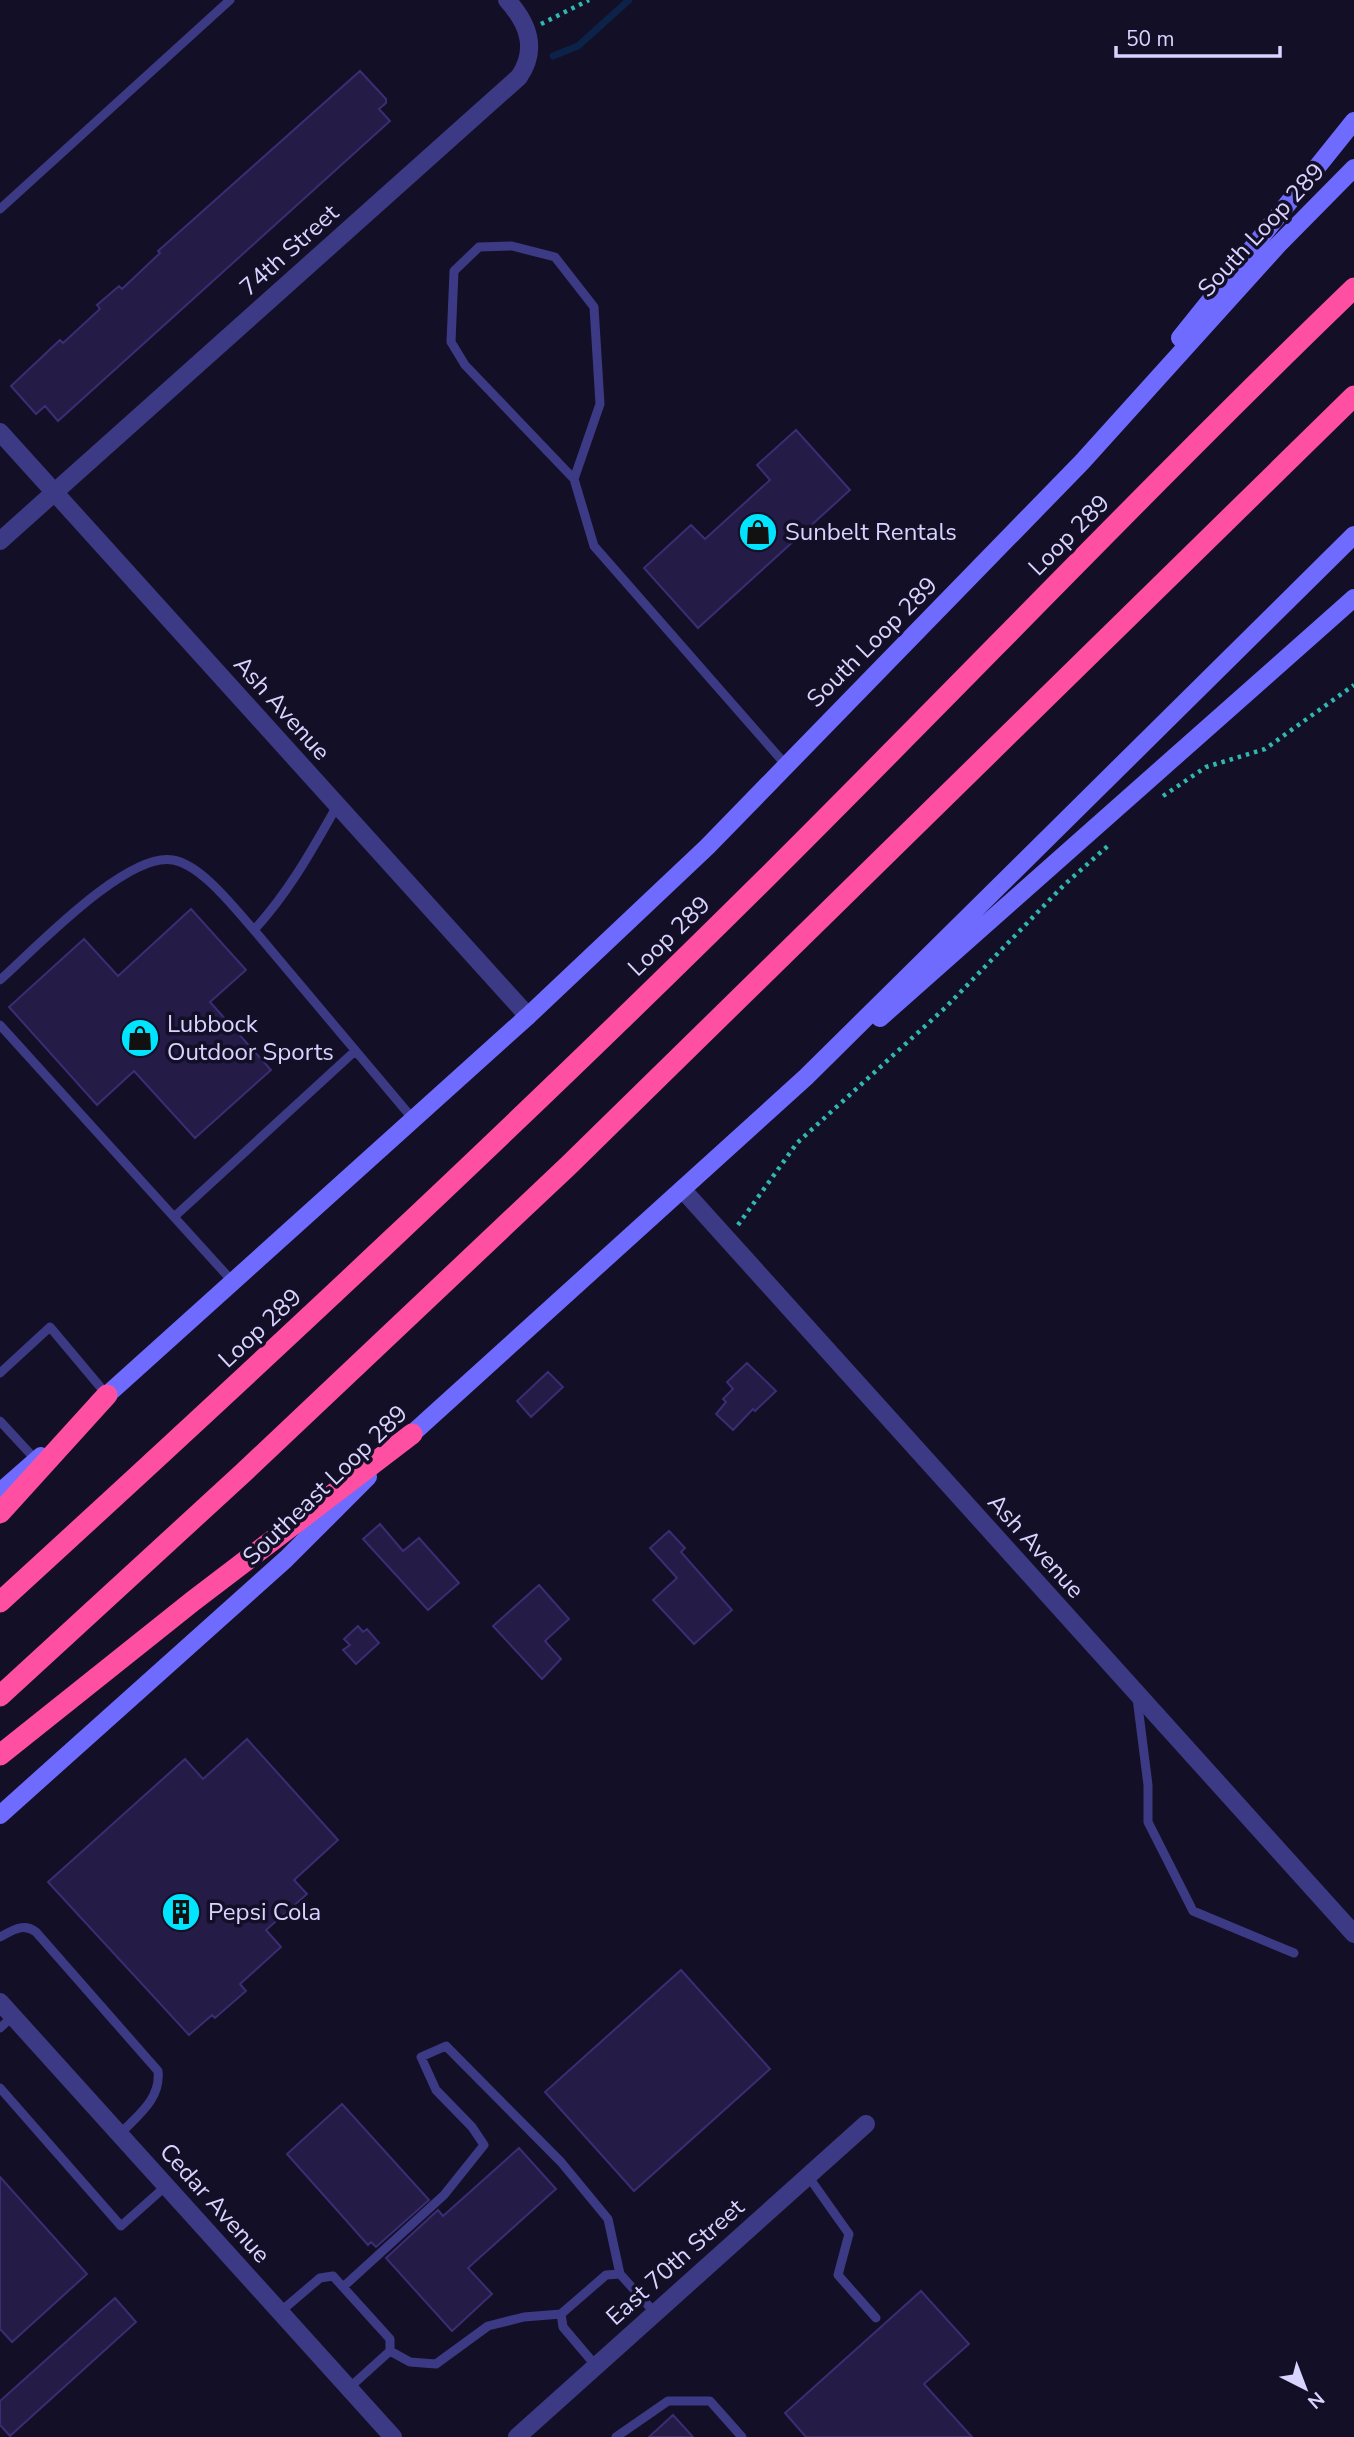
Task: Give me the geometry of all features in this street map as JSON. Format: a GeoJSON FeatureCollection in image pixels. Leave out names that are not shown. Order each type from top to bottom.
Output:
{"type":"FeatureCollection","features":[{"type":"Feature","properties":{"kind":"highway","name":"Loop 289"},"geometry":{"type":"LineString","coordinates":[[0,1602],[363,1269],[520,1119],[764,880],[1354,288]]}},
{"type":"Feature","properties":{"kind":"highway"},"geometry":{"type":"LineString","coordinates":[[0,1696],[253,1464],[569,1166],[1354,396]]}},
{"type":"Feature","properties":{"kind":"highway"},"geometry":{"type":"LineString","coordinates":[[0,1513],[107,1395]]}},
{"type":"Feature","properties":{"kind":"highway"},"geometry":{"type":"LineString","coordinates":[[0,1755],[193,1601],[412,1434]]}},
{"type":"Feature","properties":{"kind":"main road"},"geometry":{"type":"LineString","coordinates":[[1082,462],[1354,121]]}},
{"type":"Feature","properties":{"kind":"main road","name":"South Loop 289"},"geometry":{"type":"LineString","coordinates":[[528,1016],[707,846],[1082,462],[1278,245],[1354,168]]}},
{"type":"Feature","properties":{"kind":"main road"},"geometry":{"type":"LineString","coordinates":[[683,1190],[806,1077],[1354,534]]}},
{"type":"Feature","properties":{"kind":"main road"},"geometry":{"type":"LineString","coordinates":[[806,1077],[849,1045],[925,980],[1354,598]]}},
{"type":"Feature","properties":{"kind":"main road"},"geometry":{"type":"LineString","coordinates":[[0,1492],[528,1016]]}},
{"type":"Feature","properties":{"kind":"main road","name":"Southeast Loop 289"},"geometry":{"type":"LineString","coordinates":[[0,1815],[286,1559],[412,1434],[683,1190]]}},
{"type":"Feature","properties":{"kind":"street"},"geometry":{"type":"LineString","coordinates":[[506,0],[528,30]]}},
{"type":"Feature","properties":{"kind":"street","name":"74th Street"},"geometry":{"type":"LineString","coordinates":[[0,541],[519,77],[531,48],[528,30]]}},
{"type":"Feature","properties":{"kind":"street","name":"Ash Avenue"},"geometry":{"type":"LineString","coordinates":[[0,432],[528,1016]]}},
{"type":"Feature","properties":{"kind":"street","name":"Ash Avenue"},"geometry":{"type":"LineString","coordinates":[[683,1190],[1354,1934]]}},
{"type":"Feature","properties":{"kind":"street","name":"Cedar Avenue"},"geometry":{"type":"LineString","coordinates":[[0,2002],[6,2022],[120,2134],[393,2437]]}},
{"type":"Feature","properties":{"kind":"street","name":"East 70th Street"},"geometry":{"type":"LineString","coordinates":[[517,2437],[866,2124]]}},
{"type":"Feature","properties":{"kind":"lane"},"geometry":{"type":"LineString","coordinates":[[0,209],[230,0]]}},
{"type":"Feature","properties":{"kind":"lane"},"geometry":{"type":"LineString","coordinates":[[574,480],[600,404],[594,307],[555,257],[512,246],[479,247],[454,271],[451,342],[465,365],[574,480],[594,546],[785,764]]}},
{"type":"Feature","properties":{"kind":"lane"},"geometry":{"type":"LineString","coordinates":[[254,930],[278,904],[304,866],[337,806]]}},
{"type":"Feature","properties":{"kind":"lane"},"geometry":{"type":"LineString","coordinates":[[0,981],[113,879],[144,866],[172,859],[193,869],[254,930],[413,1119]]}},
{"type":"Feature","properties":{"kind":"lane"},"geometry":{"type":"LineString","coordinates":[[0,1025],[234,1283]]}},
{"type":"Feature","properties":{"kind":"lane"},"geometry":{"type":"LineString","coordinates":[[174,1217],[186,1202],[355,1051]]}},
{"type":"Feature","properties":{"kind":"lane"},"geometry":{"type":"LineString","coordinates":[[0,1373],[50,1327],[107,1395]]}},
{"type":"Feature","properties":{"kind":"lane"},"geometry":{"type":"LineString","coordinates":[[0,1421],[36,1461]]}},
{"type":"Feature","properties":{"kind":"lane"},"geometry":{"type":"LineString","coordinates":[[1136,1692],[1148,1785],[1148,1822],[1193,1911],[1294,1953]]}},
{"type":"Feature","properties":{"kind":"lane"},"geometry":{"type":"LineString","coordinates":[[0,1937],[18,1927],[30,1927],[36,1932],[158,2071],[159,2086],[155,2095],[120,2134]]}},
{"type":"Feature","properties":{"kind":"lane"},"geometry":{"type":"LineString","coordinates":[[343,2287],[444,2195],[484,2145],[472,2127],[436,2090],[421,2057],[446,2046],[561,2161],[608,2219],[620,2274],[655,2313]]}},
{"type":"Feature","properties":{"kind":"lane"},"geometry":{"type":"LineString","coordinates":[[0,2088],[121,2226],[166,2186]]}},
{"type":"Feature","properties":{"kind":"lane"},"geometry":{"type":"LineString","coordinates":[[808,2176],[849,2234],[838,2275],[876,2318]]}},
{"type":"Feature","properties":{"kind":"lane"},"geometry":{"type":"LineString","coordinates":[[390,2351],[410,2361],[436,2364],[488,2326],[524,2316],[561,2314],[606,2275],[620,2274]]}},
{"type":"Feature","properties":{"kind":"lane"},"geometry":{"type":"LineString","coordinates":[[280,2312],[320,2278],[333,2276],[390,2339],[390,2351],[348,2388]]}},
{"type":"Feature","properties":{"kind":"lane"},"geometry":{"type":"LineString","coordinates":[[561,2314],[563,2327],[596,2366]]}},
{"type":"Feature","properties":{"kind":"lane"},"geometry":{"type":"LineString","coordinates":[[615,2437],[668,2401],[710,2401],[742,2437]]}},
{"type":"Feature","properties":{"kind":"path"},"geometry":{"type":"LineString","coordinates":[[528,30],[589,0]]}},
{"type":"Feature","properties":{"kind":"path"},"geometry":{"type":"LineString","coordinates":[[1162,797],[1206,767],[1265,750],[1354,685]]}},
{"type":"Feature","properties":{"kind":"path"},"geometry":{"type":"LineString","coordinates":[[728,1240],[797,1143],[946,1007],[1064,885],[1113,841]]}},
{"type":"Feature","properties":{"kind":"building"},"geometry":{"type":"Polygon","coordinates":[[[360,71],[386,99],[386,103],[379,109],[390,121],[58,421],[45,406],[36,414],[11,386],[60,340],[63,343],[100,309],[97,305],[119,286],[122,289],[160,253],[158,251],[360,71]]]}},
{"type":"Feature","properties":{"kind":"building","name":"Sunbelt Rentals"},"geometry":{"type":"Polygon","coordinates":[[[796,430],[850,490],[698,628],[644,568],[691,525],[705,539],[770,480],[757,465],[796,430]]]}},
{"type":"Feature","properties":{"kind":"building","name":"Lubbock Outdoor Sports"},"geometry":{"type":"Polygon","coordinates":[[[191,909],[246,970],[210,1002],[271,1070],[195,1138],[134,1071],[97,1105],[9,1007],[84,939],[118,976],[191,909]]]}},
{"type":"Feature","properties":{"kind":"building"},"geometry":{"type":"Polygon","coordinates":[[[747,1363],[776,1391],[755,1411],[753,1409],[733,1430],[716,1414],[726,1402],[723,1399],[733,1389],[727,1382],[747,1363]]]}},
{"type":"Feature","properties":{"kind":"building"},"geometry":{"type":"Polygon","coordinates":[[[548,1372],[563,1387],[531,1417],[517,1401],[548,1372]]]}},
{"type":"Feature","properties":{"kind":"building"},"geometry":{"type":"Polygon","coordinates":[[[380,1524],[403,1551],[419,1538],[459,1583],[428,1610],[363,1539],[380,1524]]]}},
{"type":"Feature","properties":{"kind":"building"},"geometry":{"type":"Polygon","coordinates":[[[669,1531],[685,1548],[681,1552],[732,1610],[694,1644],[653,1600],[677,1578],[650,1548],[669,1531]]]}},
{"type":"Feature","properties":{"kind":"building"},"geometry":{"type":"Polygon","coordinates":[[[539,1585],[569,1619],[545,1641],[561,1659],[542,1679],[493,1626],[539,1585]]]}},
{"type":"Feature","properties":{"kind":"building"},"geometry":{"type":"Polygon","coordinates":[[[358,1626],[363,1632],[367,1629],[379,1643],[356,1664],[343,1650],[350,1645],[344,1639],[358,1626]]]}},
{"type":"Feature","properties":{"kind":"building","name":"Pepsi Cola"},"geometry":{"type":"Polygon","coordinates":[[[247,1739],[338,1840],[294,1880],[307,1894],[266,1930],[281,1947],[240,1984],[246,1991],[215,2018],[212,2015],[189,2035],[48,1882],[185,1759],[203,1779],[247,1739]]]}},
{"type":"Feature","properties":{"kind":"building"},"geometry":{"type":"Polygon","coordinates":[[[681,1970],[770,2069],[634,2191],[545,2092],[681,1970]]]}},
{"type":"Feature","properties":{"kind":"building"},"geometry":{"type":"Polygon","coordinates":[[[342,2104],[429,2200],[376,2247],[371,2242],[368,2245],[287,2154],[342,2104]]]}},
{"type":"Feature","properties":{"kind":"building"},"geometry":{"type":"Polygon","coordinates":[[[519,2148],[556,2189],[468,2268],[492,2294],[452,2331],[386,2258],[438,2210],[443,2216],[519,2148]]]}},
{"type":"Feature","properties":{"kind":"building"},"geometry":{"type":"Polygon","coordinates":[[[0,2177],[87,2274],[12,2342],[0,2329],[0,2177]]]}},
{"type":"Feature","properties":{"kind":"building"},"geometry":{"type":"Polygon","coordinates":[[[921,2291],[969,2344],[924,2384],[972,2437],[806,2437],[785,2413],[921,2291]]]}},
{"type":"Feature","properties":{"kind":"building"},"geometry":{"type":"Polygon","coordinates":[[[115,2298],[136,2322],[10,2436],[0,2425],[0,2401],[115,2298]]]}},
{"type":"Feature","properties":{"kind":"building"},"geometry":{"type":"Polygon","coordinates":[[[673,2415],[693,2437],[649,2437],[673,2415]]]}},
{"type":"Feature","properties":{"kind":"waterway"},"geometry":{"type":"LineString","coordinates":[[553,56],[578,46],[629,0]]}},
{"type":"Feature","properties":{"kind":"place","name":"Sunbelt Rentals"},"geometry":{"type":"Point","coordinates":[758,532]}},
{"type":"Feature","properties":{"kind":"place","name":"Lubbock Outdoor Sports"},"geometry":{"type":"Point","coordinates":[140,1038]}},
{"type":"Feature","properties":{"kind":"place","name":"Pepsi Cola"},"geometry":{"type":"Point","coordinates":[181,1912]}}]}
